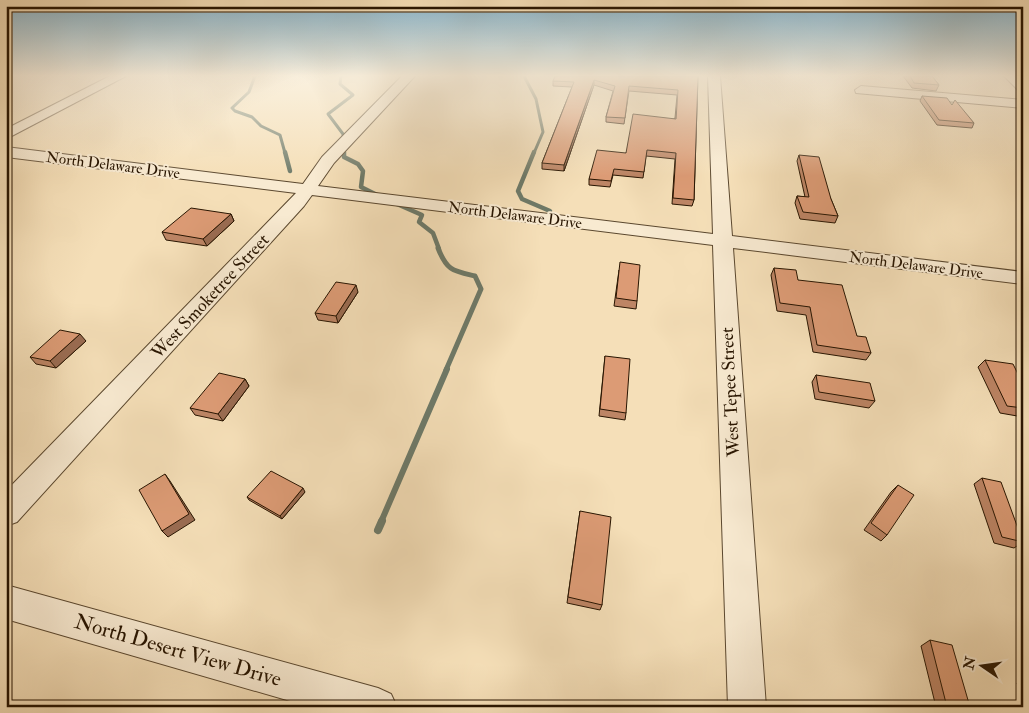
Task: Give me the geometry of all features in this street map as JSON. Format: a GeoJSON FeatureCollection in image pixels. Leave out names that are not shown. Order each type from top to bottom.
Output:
{"type":"FeatureCollection","features":[{"type":"Feature","properties":{"kind":"street"},"geometry":{"type":"LineString","coordinates":[[6,135],[56,109]]}},
{"type":"Feature","properties":{"kind":"street","name":"West Smoketree Street"},"geometry":{"type":"LineString","coordinates":[[6,512],[298,202],[328,160],[377,109]]}},
{"type":"Feature","properties":{"kind":"street","name":"West Tepee Street"},"geometry":{"type":"LineString","coordinates":[[716,109],[748,707]]}},
{"type":"Feature","properties":{"kind":"street","name":"North Delaware Drive"},"geometry":{"type":"LineString","coordinates":[[6,152],[1023,278]]}},
{"type":"Feature","properties":{"kind":"street","name":"North Desert View Drive"},"geometry":{"type":"LineString","coordinates":[[6,602],[378,707]]}},
{"type":"Feature","properties":{"kind":"building"},"geometry":{"type":"Polygon","coordinates":[[[563,109],[584,109],[564,165],[542,163],[563,109]]]}},
{"type":"Feature","properties":{"kind":"building"},"geometry":{"type":"Polygon","coordinates":[[[608,109],[626,109],[625,118],[606,117],[608,109]]]}},
{"type":"Feature","properties":{"kind":"building"},"geometry":{"type":"Polygon","coordinates":[[[677,109],[697,109],[694,200],[673,198],[676,153],[647,150],[644,172],[614,169],[611,181],[589,179],[597,150],[626,153],[633,114],[676,119],[677,109]]]}},
{"type":"Feature","properties":{"kind":"building"},"geometry":{"type":"Polygon","coordinates":[[[931,109],[963,109],[974,123],[939,120],[931,109]]]}},
{"type":"Feature","properties":{"kind":"building"},"geometry":{"type":"Polygon","coordinates":[[[799,155],[819,157],[838,216],[803,212],[797,196],[809,197],[799,155]]]}},
{"type":"Feature","properties":{"kind":"building"},"geometry":{"type":"Polygon","coordinates":[[[191,208],[231,214],[203,239],[162,232],[191,208]]]}},
{"type":"Feature","properties":{"kind":"building"},"geometry":{"type":"Polygon","coordinates":[[[620,262],[640,265],[637,301],[616,298],[620,262]]]}},
{"type":"Feature","properties":{"kind":"building"},"geometry":{"type":"Polygon","coordinates":[[[774,268],[796,270],[798,280],[842,285],[857,336],[866,337],[871,353],[817,345],[810,307],[780,303],[774,268]]]}},
{"type":"Feature","properties":{"kind":"building"},"geometry":{"type":"Polygon","coordinates":[[[336,282],[356,285],[336,316],[315,313],[336,282]]]}},
{"type":"Feature","properties":{"kind":"building"},"geometry":{"type":"Polygon","coordinates":[[[60,330],[80,334],[50,361],[30,357],[60,330]]]}},
{"type":"Feature","properties":{"kind":"building"},"geometry":{"type":"Polygon","coordinates":[[[605,356],[630,359],[626,413],[600,409],[605,356]]]}},
{"type":"Feature","properties":{"kind":"building"},"geometry":{"type":"Polygon","coordinates":[[[985,360],[1013,364],[1020,378],[1023,378],[1023,408],[1007,406],[985,360]]]}},
{"type":"Feature","properties":{"kind":"building"},"geometry":{"type":"Polygon","coordinates":[[[219,373],[245,379],[218,414],[190,408],[219,373]]]}},
{"type":"Feature","properties":{"kind":"building"},"geometry":{"type":"Polygon","coordinates":[[[816,375],[870,383],[875,401],[819,392],[816,375]]]}},
{"type":"Feature","properties":{"kind":"building"},"geometry":{"type":"Polygon","coordinates":[[[271,471],[303,488],[280,516],[247,497],[271,471]]]}},
{"type":"Feature","properties":{"kind":"building"},"geometry":{"type":"Polygon","coordinates":[[[165,474],[189,514],[162,531],[139,490],[165,474]]]}},
{"type":"Feature","properties":{"kind":"building"},"geometry":{"type":"Polygon","coordinates":[[[982,478],[1001,482],[1023,542],[1002,537],[982,478]]]}},
{"type":"Feature","properties":{"kind":"building"},"geometry":{"type":"Polygon","coordinates":[[[898,485],[914,495],[887,535],[871,523],[898,485]]]}},
{"type":"Feature","properties":{"kind":"building"},"geometry":{"type":"Polygon","coordinates":[[[580,511],[611,517],[602,605],[568,597],[580,511]]]}},
{"type":"Feature","properties":{"kind":"building"},"geometry":{"type":"Polygon","coordinates":[[[930,640],[952,645],[970,707],[947,707],[930,640]]]}},
{"type":"Feature","properties":{"kind":"waterway"},"geometry":{"type":"LineString","coordinates":[[233,109],[252,117],[261,126],[280,135],[285,153]]}},
{"type":"Feature","properties":{"kind":"waterway"},"geometry":{"type":"LineString","coordinates":[[334,109],[328,114],[343,134],[344,153]]}},
{"type":"Feature","properties":{"kind":"waterway"},"geometry":{"type":"LineString","coordinates":[[534,153],[543,132],[538,109]]}},
{"type":"Feature","properties":{"kind":"waterway"},"geometry":{"type":"LineString","coordinates":[[285,152],[290,171]]}},
{"type":"Feature","properties":{"kind":"waterway"},"geometry":{"type":"LineString","coordinates":[[534,152],[518,191],[522,199],[550,211]]}},
{"type":"Feature","properties":{"kind":"waterway"},"geometry":{"type":"LineString","coordinates":[[344,153],[344,157],[358,164],[363,171],[361,187],[379,196]]}},
{"type":"Feature","properties":{"kind":"waterway"},"geometry":{"type":"LineString","coordinates":[[397,204],[422,215],[419,222],[433,233],[439,249]]}},
{"type":"Feature","properties":{"kind":"waterway"},"geometry":{"type":"LineString","coordinates":[[438,248],[448,266],[456,271],[475,276],[481,289],[446,370]]}},
{"type":"Feature","properties":{"kind":"waterway"},"geometry":{"type":"LineString","coordinates":[[381,522],[447,369]]}},
{"type":"Feature","properties":{"kind":"waterway"},"geometry":{"type":"LineString","coordinates":[[378,530],[382,521]]}}]}
